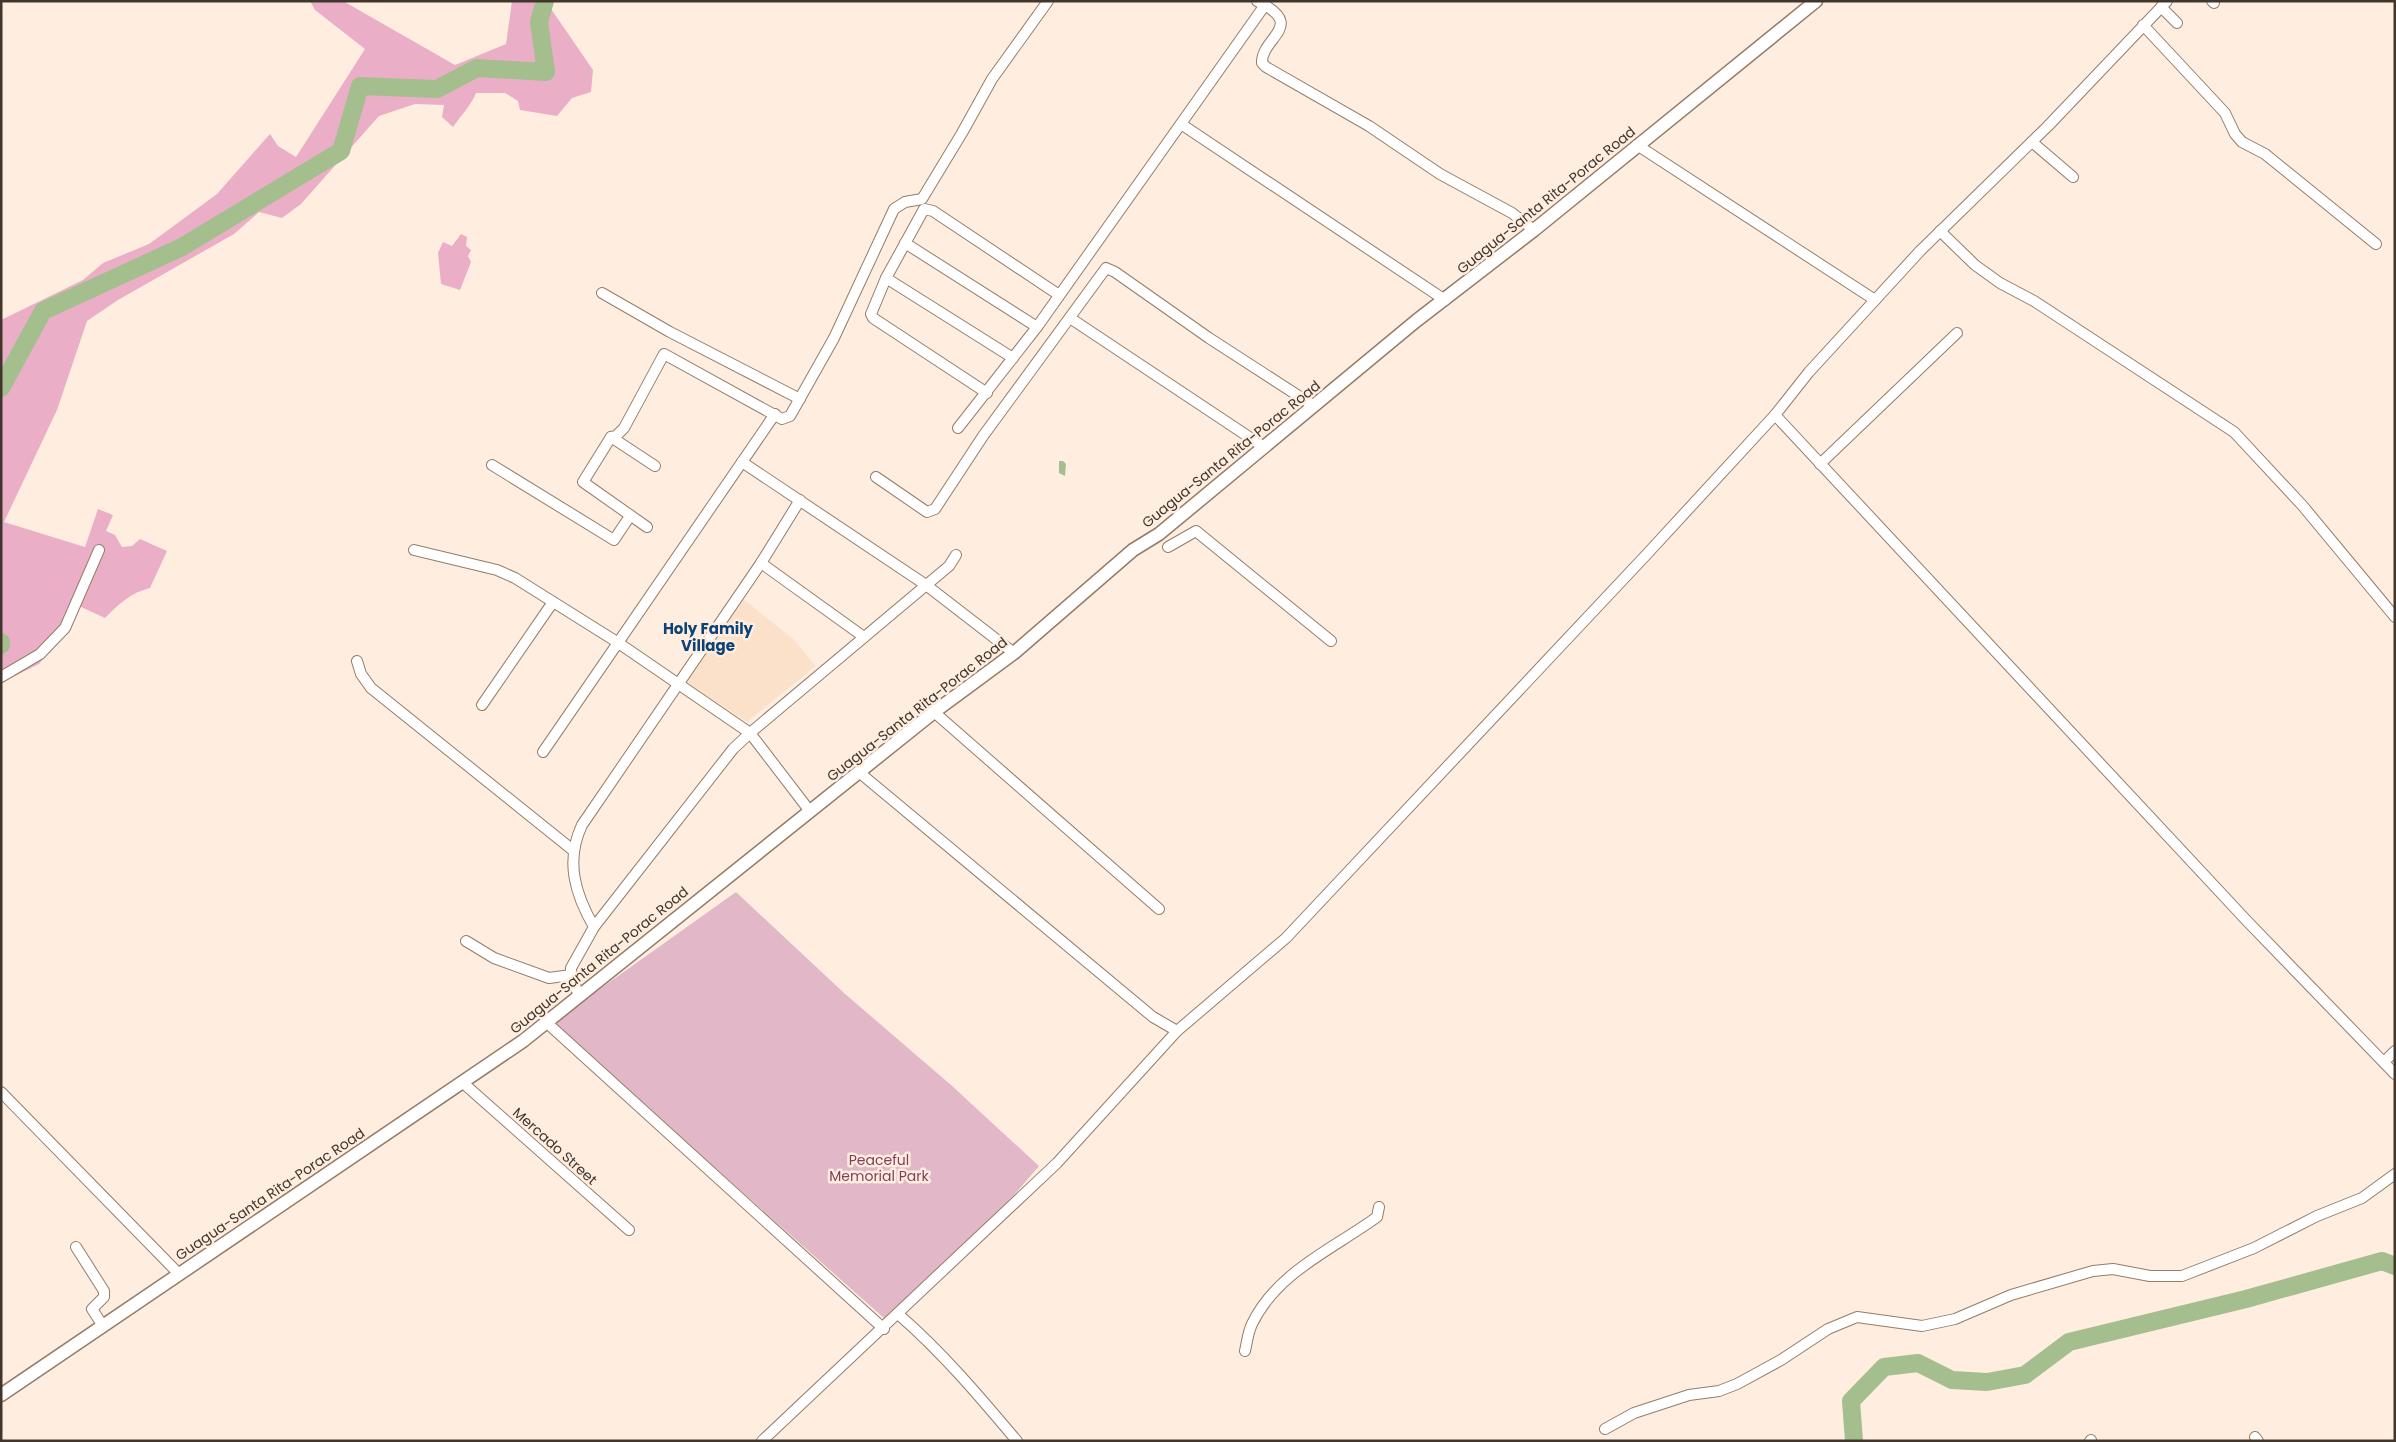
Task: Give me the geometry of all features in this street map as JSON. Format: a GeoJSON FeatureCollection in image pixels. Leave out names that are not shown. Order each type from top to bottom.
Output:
{"type":"FeatureCollection","features":[{"type":"Feature","properties":{"kind":"main road","name":"Guagua-Santa Rita-Porac Road"},"geometry":{"type":"LineString","coordinates":[[1,1395],[462,1082],[546,1022],[809,810],[860,773],[934,712],[1014,653],[1133,550],[1159,534],[1416,321],[1446,300],[1534,230],[1816,1]]}},
{"type":"Feature","properties":{"kind":"street"},"geometry":{"type":"LineString","coordinates":[[647,527],[583,482],[611,437],[616,436],[624,428],[664,354],[775,414],[786,419],[790,416],[834,338],[894,209],[905,202],[922,199],[992,79],[1048,1]]}},
{"type":"Feature","properties":{"kind":"street"},"geometry":{"type":"LineString","coordinates":[[958,428],[1037,327],[1181,124],[1261,3],[1280,22],[1280,30],[1262,56],[1262,63],[1266,67],[1368,126],[1440,174],[1505,208],[1534,230]]}},
{"type":"Feature","properties":{"kind":"street"},"geometry":{"type":"LineString","coordinates":[[762,1441],[884,1329],[926,1284],[1057,1163],[1177,1031],[1286,938],[1775,415],[1875,300],[1940,231],[2032,142],[2164,4],[2177,23]]}},
{"type":"Feature","properties":{"kind":"street"},"geometry":{"type":"LineString","coordinates":[[2143,25],[2225,113],[2235,134],[2242,142],[2265,154],[2376,244]]}},
{"type":"Feature","properties":{"kind":"street"},"geometry":{"type":"LineString","coordinates":[[1181,124],[1446,300]]}},
{"type":"Feature","properties":{"kind":"street"},"geometry":{"type":"LineString","coordinates":[[2032,142],[2073,177]]}},
{"type":"Feature","properties":{"kind":"street"},"geometry":{"type":"LineString","coordinates":[[1637,145],[1875,300]]}},
{"type":"Feature","properties":{"kind":"street"},"geometry":{"type":"LineString","coordinates":[[987,393],[873,318],[871,311],[886,278],[922,212],[928,208],[1059,295]]}},
{"type":"Feature","properties":{"kind":"street"},"geometry":{"type":"LineString","coordinates":[[1940,231],[1975,265],[2000,283],[2034,301],[2234,432],[2302,506],[2395,617]]}},
{"type":"Feature","properties":{"kind":"street"},"geometry":{"type":"LineString","coordinates":[[905,243],[1037,327]]}},
{"type":"Feature","properties":{"kind":"street"},"geometry":{"type":"LineString","coordinates":[[876,477],[927,512],[932,512],[983,436],[1106,268],[1314,406]]}},
{"type":"Feature","properties":{"kind":"street"},"geometry":{"type":"LineString","coordinates":[[886,278],[1013,358]]}},
{"type":"Feature","properties":{"kind":"street"},"geometry":{"type":"LineString","coordinates":[[602,293],[670,332],[800,399]]}},
{"type":"Feature","properties":{"kind":"street"},"geometry":{"type":"LineString","coordinates":[[1070,318],[1264,447]]}},
{"type":"Feature","properties":{"kind":"street"},"geometry":{"type":"LineString","coordinates":[[1820,464],[1957,333]]}},
{"type":"Feature","properties":{"kind":"street"},"geometry":{"type":"LineString","coordinates":[[543,752],[775,414]]}},
{"type":"Feature","properties":{"kind":"street"},"geometry":{"type":"LineString","coordinates":[[1775,415],[2095,755],[2247,921],[2395,1074]]}},
{"type":"Feature","properties":{"kind":"street"},"geometry":{"type":"LineString","coordinates":[[611,437],[655,466]]}},
{"type":"Feature","properties":{"kind":"street"},"geometry":{"type":"LineString","coordinates":[[742,462],[926,585],[1014,653]]}},
{"type":"Feature","properties":{"kind":"street"},"geometry":{"type":"LineString","coordinates":[[492,465],[614,540],[630,516]]}},
{"type":"Feature","properties":{"kind":"street"},"geometry":{"type":"LineString","coordinates":[[594,926],[575,888],[573,872],[574,851],[579,831],[762,563],[800,500]]}},
{"type":"Feature","properties":{"kind":"street"},"geometry":{"type":"LineString","coordinates":[[1168,547],[1196,531],[1331,641]]}},
{"type":"Feature","properties":{"kind":"street"},"geometry":{"type":"LineString","coordinates":[[1,677],[40,654],[65,628],[99,550]]}},
{"type":"Feature","properties":{"kind":"street"},"geometry":{"type":"LineString","coordinates":[[414,550],[497,570],[515,578],[618,642],[750,732],[809,810]]}},
{"type":"Feature","properties":{"kind":"street"},"geometry":{"type":"LineString","coordinates":[[579,996],[571,975],[573,962],[594,926],[734,749],[750,732],[949,566],[956,555]]}},
{"type":"Feature","properties":{"kind":"street"},"geometry":{"type":"LineString","coordinates":[[762,563],[864,638]]}},
{"type":"Feature","properties":{"kind":"street"},"geometry":{"type":"LineString","coordinates":[[482,705],[553,602]]}},
{"type":"Feature","properties":{"kind":"street"},"geometry":{"type":"LineString","coordinates":[[358,660],[361,674],[371,688],[574,851]]}},
{"type":"Feature","properties":{"kind":"street"},"geometry":{"type":"LineString","coordinates":[[934,712],[1159,909]]}},
{"type":"Feature","properties":{"kind":"street"},"geometry":{"type":"LineString","coordinates":[[860,773],[1153,1018],[1177,1031]]}},
{"type":"Feature","properties":{"kind":"street"},"geometry":{"type":"LineString","coordinates":[[466,941],[494,958],[548,978],[571,975]]}},
{"type":"Feature","properties":{"kind":"street"},"geometry":{"type":"LineString","coordinates":[[546,1022],[884,1329]]}},
{"type":"Feature","properties":{"kind":"street"},"geometry":{"type":"LineString","coordinates":[[2384,1062],[2395,1051]]}},
{"type":"Feature","properties":{"kind":"street","name":"Mercado Street"},"geometry":{"type":"LineString","coordinates":[[462,1082],[629,1230]]}},
{"type":"Feature","properties":{"kind":"street"},"geometry":{"type":"LineString","coordinates":[[1,1092],[180,1274]]}},
{"type":"Feature","properties":{"kind":"street"},"geometry":{"type":"LineString","coordinates":[[1604,1429],[1634,1413],[1689,1396],[1719,1391],[1737,1384],[1781,1360],[1840,1323],[1857,1317],[1922,1326],[1955,1319],[2011,1295],[2093,1271],[2113,1269],[2150,1276],[2182,1276],[2254,1248],[2317,1216],[2362,1198],[2395,1174]]}},
{"type":"Feature","properties":{"kind":"street"},"geometry":{"type":"LineString","coordinates":[[1245,1350],[1252,1325],[1272,1296],[1296,1271],[1321,1252],[1377,1217],[1379,1207]]}},
{"type":"Feature","properties":{"kind":"street"},"geometry":{"type":"LineString","coordinates":[[76,1247],[105,1295],[92,1309],[103,1326]]}},
{"type":"Feature","properties":{"kind":"street"},"geometry":{"type":"LineString","coordinates":[[898,1314],[920,1333],[954,1368],[1017,1441]]}},
{"type":"Feature","properties":{"kind":"shaded area"},"geometry":{"type":"Polygon","coordinates":[[[310,1],[343,1],[455,65],[506,44],[512,1],[551,1],[549,6],[593,70],[591,92],[572,98],[557,116],[520,110],[518,101],[505,93],[476,93],[453,127],[442,117],[444,105],[415,104],[379,116],[301,204],[282,218],[259,212],[234,234],[118,300],[87,321],[57,410],[4,522],[85,547],[98,509],[113,515],[106,531],[115,535],[122,547],[132,546],[140,539],[167,551],[150,588],[131,596],[105,618],[79,606],[67,631],[39,664],[1,683],[1,320],[83,280],[103,263],[149,244],[217,194],[270,134],[278,146],[296,157],[365,49],[315,10],[310,1]]]}},
{"type":"Feature","properties":{"kind":"shaded area"},"geometry":{"type":"Polygon","coordinates":[[[461,234],[467,237],[466,246],[471,250],[468,256],[471,262],[460,290],[441,284],[438,253],[443,242],[452,246],[461,234]]]}},
{"type":"Feature","properties":{"kind":"shaded area"},"geometry":{"type":"Polygon","coordinates":[[[1059,461],[1063,461],[1066,464],[1065,476],[1059,473],[1059,461]]]}},
{"type":"Feature","properties":{"kind":"shaded area"},"geometry":{"type":"Polygon","coordinates":[[[742,598],[793,639],[816,666],[747,722],[686,682],[742,598]]]}},
{"type":"Feature","properties":{"kind":"green space","name":"Peaceful Memorial Park"},"geometry":{"type":"Polygon","coordinates":[[[736,892],[844,993],[951,1085],[1039,1166],[1014,1195],[885,1319],[552,1023],[736,892]]]}},
{"type":"Feature","properties":{"kind":"waterway"},"geometry":{"type":"LineString","coordinates":[[1,388],[43,311],[182,247],[341,151],[360,86],[437,89],[477,68],[546,72],[539,22],[545,1]]}},
{"type":"Feature","properties":{"kind":"waterway"},"geometry":{"type":"LineString","coordinates":[[1854,1441],[1851,1401],[1884,1367],[1918,1363],[1952,1380],[1987,1382],[2025,1375],[2069,1342],[2246,1299],[2382,1261],[2395,1266]]}},
{"type":"Feature","properties":{"kind":"district","name":"Holy Family Village"},"geometry":{"type":"Point","coordinates":[708,636]}}]}
